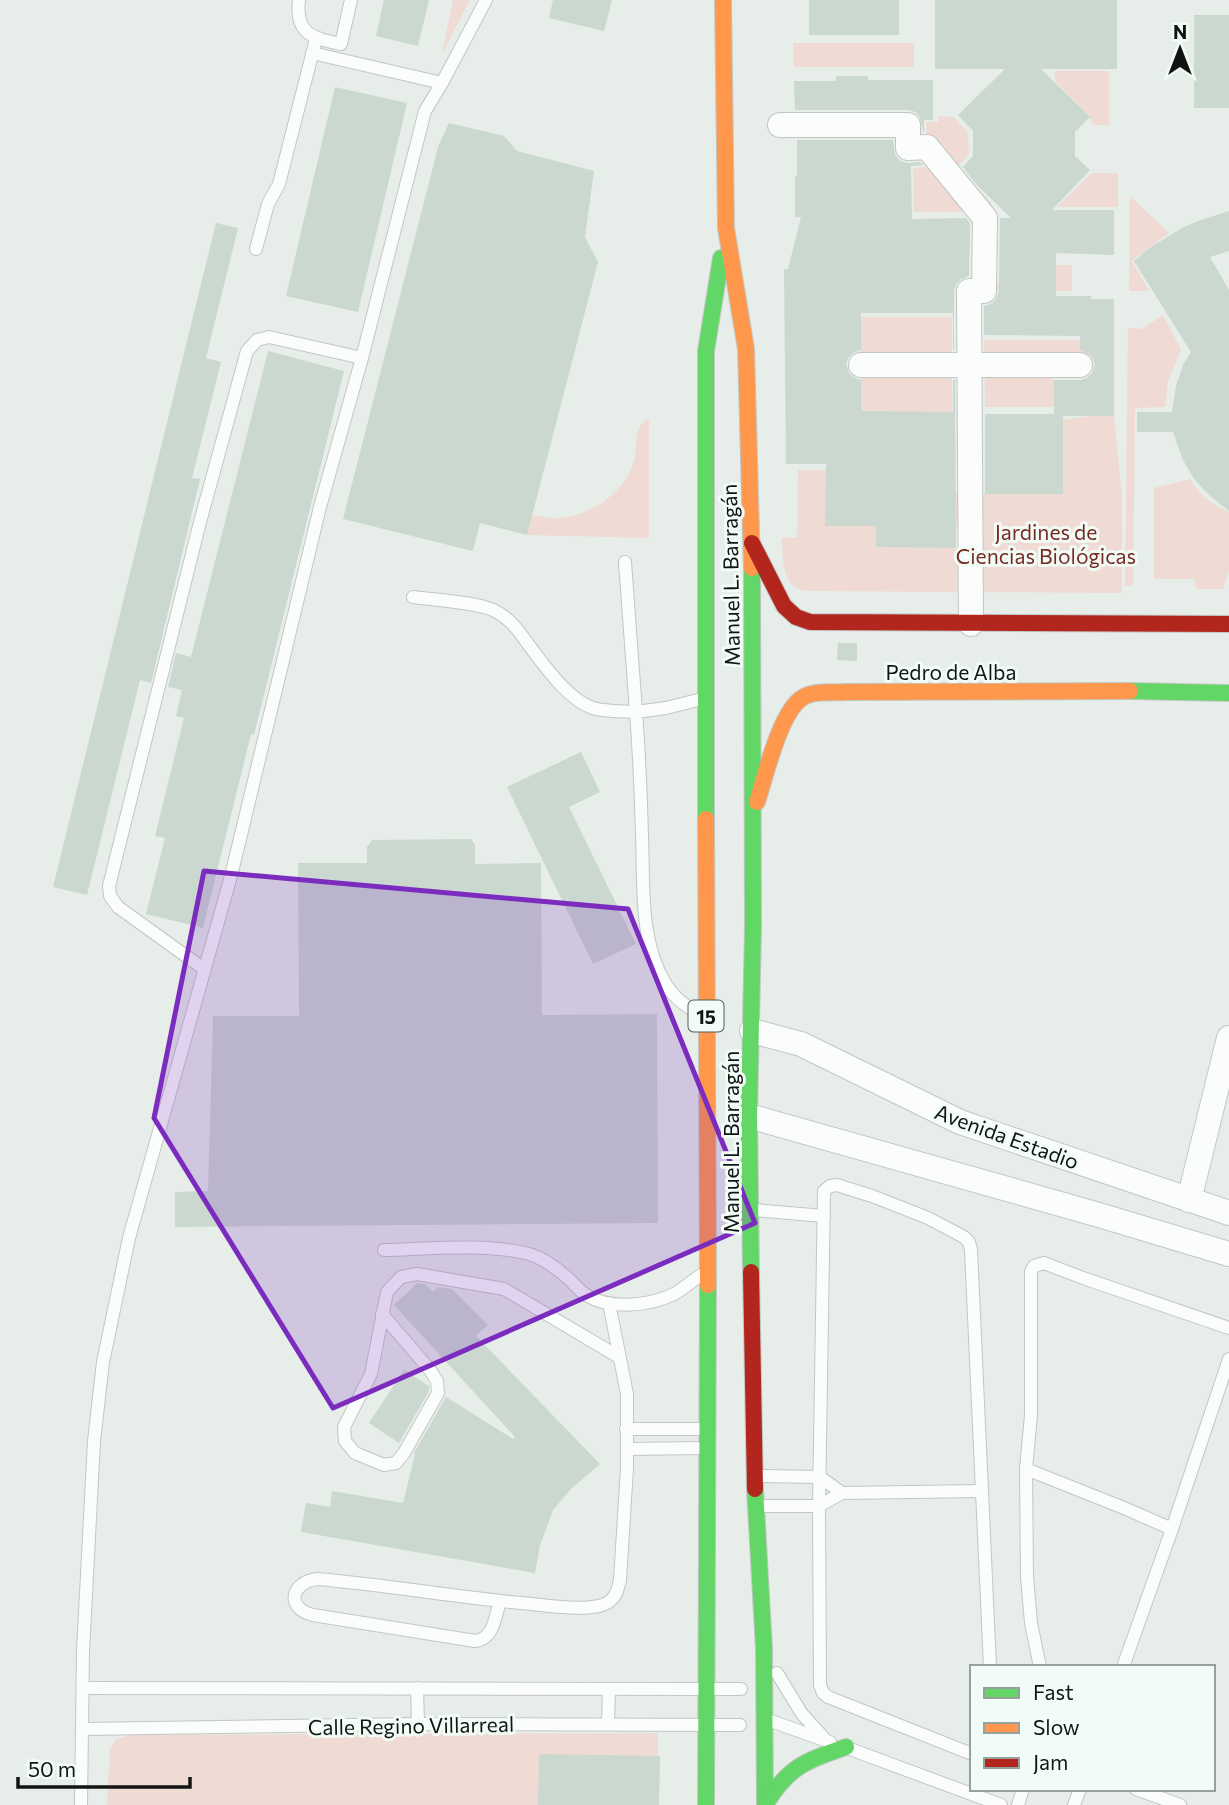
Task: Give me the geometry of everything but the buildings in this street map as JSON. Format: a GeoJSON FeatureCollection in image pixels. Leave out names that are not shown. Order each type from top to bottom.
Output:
{"type":"FeatureCollection","features":[{"type":"Feature","properties":{"kind":"main road","name":"Manuel L. Barragán"},"geometry":{"type":"LineString","coordinates":[[723,0],[726,228],[747,349],[752,543],[752,1031],[749,1116],[755,1506],[764,1649],[765,1805]]}},
{"type":"Feature","properties":{"kind":"main road","name":"Manuel L. Barragán"},"geometry":{"type":"LineString","coordinates":[[706,1805],[706,351],[726,228]]}},
{"type":"Feature","properties":{"kind":"main road"},"geometry":{"type":"LineString","coordinates":[[752,543],[784,606],[803,620],[818,623],[1229,624]]}},
{"type":"Feature","properties":{"kind":"main road","name":"Pedro de Alba"},"geometry":{"type":"LineString","coordinates":[[753,815],[785,722],[794,705],[811,694],[1149,691],[1229,693]]}},
{"type":"Feature","properties":{"kind":"main road"},"geometry":{"type":"LineString","coordinates":[[741,1543],[755,1506]]}},
{"type":"Feature","properties":{"kind":"main road"},"geometry":{"type":"LineString","coordinates":[[740,1713],[741,1669]]}},
{"type":"Feature","properties":{"kind":"main road"},"geometry":{"type":"LineString","coordinates":[[765,1805],[780,1782],[793,1770],[813,1759],[846,1747]]}},
{"type":"Feature","properties":{"kind":"street"},"geometry":{"type":"LineString","coordinates":[[780,125],[908,125],[908,148],[927,147],[985,218],[984,291],[969,291],[971,624]]}},
{"type":"Feature","properties":{"kind":"street"},"geometry":{"type":"LineString","coordinates":[[861,365],[1080,365]]}},
{"type":"Feature","properties":{"kind":"street","name":"Avenida Estadio"},"geometry":{"type":"LineString","coordinates":[[752,1031],[801,1044],[960,1122],[1229,1213]]}},
{"type":"Feature","properties":{"kind":"street"},"geometry":{"type":"LineString","coordinates":[[1189,1200],[1229,1038]]}},
{"type":"Feature","properties":{"kind":"street"},"geometry":{"type":"LineString","coordinates":[[749,1116],[1099,1214],[1229,1254]]}},
{"type":"Feature","properties":{"kind":"lane"},"geometry":{"type":"LineString","coordinates":[[299,0],[298,16],[303,29],[316,39],[341,44],[351,0]]}},
{"type":"Feature","properties":{"kind":"lane"},"geometry":{"type":"LineString","coordinates":[[81,1805],[83,1651],[96,1411],[103,1362],[129,1238],[230,876],[320,507],[362,358],[425,111],[486,0]]}},
{"type":"Feature","properties":{"kind":"lane"},"geometry":{"type":"LineString","coordinates":[[256,249],[268,204],[279,184],[316,39]]}},
{"type":"Feature","properties":{"kind":"lane"},"geometry":{"type":"LineString","coordinates":[[312,53],[442,83]]}},
{"type":"Feature","properties":{"kind":"lane"},"geometry":{"type":"LineString","coordinates":[[204,969],[118,907],[110,896],[109,886],[200,522],[247,351],[257,340],[269,337],[362,358]]}},
{"type":"Feature","properties":{"kind":"lane"},"geometry":{"type":"LineString","coordinates":[[625,562],[640,757],[645,916],[650,947],[665,984],[679,1002],[706,1017]]}},
{"type":"Feature","properties":{"kind":"lane"},"geometry":{"type":"LineString","coordinates":[[413,597],[494,611],[514,625],[544,665],[571,694],[591,707],[636,712],[706,698]]}},
{"type":"Feature","properties":{"kind":"lane"},"geometry":{"type":"LineString","coordinates":[[970,1753],[828,1698],[820,1685],[819,1506],[824,1191],[830,1186],[837,1185],[872,1196],[928,1218],[969,1242],[990,1665]]}},
{"type":"Feature","properties":{"kind":"lane"},"geometry":{"type":"LineString","coordinates":[[750,1210],[824,1216]]}},
{"type":"Feature","properties":{"kind":"lane"},"geometry":{"type":"LineString","coordinates":[[384,1250],[472,1248],[533,1255],[558,1271],[586,1295],[609,1303],[642,1303],[658,1299],[675,1293],[707,1271]]}},
{"type":"Feature","properties":{"kind":"lane"},"geometry":{"type":"LineString","coordinates":[[1040,1665],[1031,1623],[1027,1577],[1026,1469],[1031,1415],[1031,1271],[1034,1266],[1044,1263],[1229,1328]]}},
{"type":"Feature","properties":{"kind":"lane"},"geometry":{"type":"LineString","coordinates":[[382,1314],[430,1370],[437,1381],[438,1393],[404,1453],[396,1463],[384,1465],[355,1453],[345,1441],[344,1427],[371,1374],[382,1314],[387,1292],[401,1277],[417,1274],[504,1289],[619,1357]]}},
{"type":"Feature","properties":{"kind":"lane"},"geometry":{"type":"LineString","coordinates":[[500,1601],[490,1635],[475,1642],[304,1613],[298,1609],[295,1596],[301,1584],[317,1579],[549,1606],[593,1607],[611,1601],[620,1580],[627,1394],[609,1303]]}},
{"type":"Feature","properties":{"kind":"lane"},"geometry":{"type":"LineString","coordinates":[[1124,1665],[1229,1359]]}},
{"type":"Feature","properties":{"kind":"lane"},"geometry":{"type":"LineString","coordinates":[[626,1429],[708,1429]]}},
{"type":"Feature","properties":{"kind":"lane"},"geometry":{"type":"LineString","coordinates":[[626,1449],[707,1448]]}},
{"type":"Feature","properties":{"kind":"lane"},"geometry":{"type":"LineString","coordinates":[[1026,1469],[1172,1530]]}},
{"type":"Feature","properties":{"kind":"lane"},"geometry":{"type":"LineString","coordinates":[[755,1476],[820,1477],[842,1493]]}},
{"type":"Feature","properties":{"kind":"lane"},"geometry":{"type":"LineString","coordinates":[[755,1506],[819,1506],[842,1493],[981,1491]]}},
{"type":"Feature","properties":{"kind":"lane"},"geometry":{"type":"LineString","coordinates":[[764,1649],[791,1698],[826,1740]]}},
{"type":"Feature","properties":{"kind":"lane","name":"Calle Regino Villarreal"},"geometry":{"type":"LineString","coordinates":[[83,1688],[706,1689],[740,1713]]}},
{"type":"Feature","properties":{"kind":"lane"},"geometry":{"type":"LineString","coordinates":[[417,1688],[418,1724]]}},
{"type":"Feature","properties":{"kind":"lane"},"geometry":{"type":"LineString","coordinates":[[608,1724],[609,1689]]}},
{"type":"Feature","properties":{"kind":"lane","name":"Calle Regino Villarreal"},"geometry":{"type":"LineString","coordinates":[[82,1729],[418,1724],[706,1725],[740,1713]]}},
{"type":"Feature","properties":{"kind":"lane"},"geometry":{"type":"LineString","coordinates":[[764,1719],[1001,1805]]}},
{"type":"Feature","properties":{"kind":"lane"},"geometry":{"type":"LineString","coordinates":[[1142,1791],[1180,1805]]}},
{"type":"Feature","properties":{"kind":"highlighted area"},"geometry":{"type":"Polygon","coordinates":[[[204,871],[628,909],[755,1223],[333,1408],[154,1118],[204,871]]]}},
{"type":"Feature","properties":{"kind":"green space"},"geometry":{"type":"Polygon","coordinates":[[[453,0],[470,0],[442,54],[453,0]]]}},
{"type":"Feature","properties":{"kind":"green space"},"geometry":{"type":"Polygon","coordinates":[[[793,43],[914,43],[914,67],[794,67],[793,43]]]}},
{"type":"Feature","properties":{"kind":"green space"},"geometry":{"type":"Polygon","coordinates":[[[1055,71],[1109,71],[1109,125],[1093,125],[1090,117],[1055,81],[1055,71]]]}},
{"type":"Feature","properties":{"kind":"green space"},"geometry":{"type":"Polygon","coordinates":[[[938,116],[953,117],[968,132],[969,154],[956,168],[992,203],[973,212],[914,212],[913,168],[927,167],[926,122],[938,122],[938,116]]]}},
{"type":"Feature","properties":{"kind":"green space"},"geometry":{"type":"Polygon","coordinates":[[[1092,173],[1118,173],[1118,207],[1057,207],[1092,173]]]}},
{"type":"Feature","properties":{"kind":"green space"},"geometry":{"type":"Polygon","coordinates":[[[1130,196],[1169,233],[1132,261],[1149,291],[1129,291],[1130,196]]]}},
{"type":"Feature","properties":{"kind":"green space"},"geometry":{"type":"Polygon","coordinates":[[[1056,265],[1072,265],[1072,291],[984,291],[984,282],[1056,282],[1056,265]]]}},
{"type":"Feature","properties":{"kind":"green space"},"geometry":{"type":"Polygon","coordinates":[[[1163,315],[1181,349],[1168,382],[1165,407],[1135,408],[1133,586],[1125,586],[1128,328],[1142,329],[1163,315]]]}},
{"type":"Feature","properties":{"kind":"green space"},"geometry":{"type":"Polygon","coordinates":[[[853,317],[952,317],[952,413],[861,413],[861,336],[853,317]]]}},
{"type":"Feature","properties":{"kind":"green space"},"geometry":{"type":"Polygon","coordinates":[[[984,340],[1090,340],[1090,354],[1080,355],[1080,377],[1054,378],[1054,407],[985,407],[984,340]]]}},
{"type":"Feature","properties":{"kind":"green space","name":"Jardines de Ciencias Biológicas"},"geometry":{"type":"Polygon","coordinates":[[[1114,416],[1122,495],[1122,593],[805,591],[797,588],[787,577],[782,538],[797,537],[798,470],[826,470],[826,526],[847,526],[847,493],[1063,494],[1063,420],[1114,416]],[[877,526],[876,547],[970,548],[971,527],[877,526]]]}},
{"type":"Feature","properties":{"kind":"green space"},"geometry":{"type":"Polygon","coordinates":[[[645,420],[649,420],[649,538],[527,535],[532,515],[554,518],[579,514],[592,509],[613,494],[629,473],[634,461],[639,429],[645,420]]]}},
{"type":"Feature","properties":{"kind":"green space"},"geometry":{"type":"Polygon","coordinates":[[[1190,479],[1206,499],[1229,512],[1229,571],[1223,589],[1196,589],[1195,579],[1154,579],[1154,488],[1190,479]]]}},
{"type":"Feature","properties":{"kind":"green space"},"geometry":{"type":"Polygon","coordinates":[[[658,1733],[658,1805],[107,1805],[110,1749],[116,1739],[130,1735],[658,1733]]]}},
{"type":"Feature","properties":{"kind":"traffic: fast"},"geometry":{"type":"LineString","coordinates":[[706,819],[706,351],[721,258]]}},
{"type":"Feature","properties":{"kind":"traffic: fast"},"geometry":{"type":"LineString","coordinates":[[751,1272],[749,1116],[753,927],[752,568]]}},
{"type":"Feature","properties":{"kind":"traffic: fast"},"geometry":{"type":"LineString","coordinates":[[1130,691],[1229,693]]}},
{"type":"Feature","properties":{"kind":"traffic: fast"},"geometry":{"type":"LineString","coordinates":[[706,1805],[708,1285]]}},
{"type":"Feature","properties":{"kind":"traffic: fast"},"geometry":{"type":"LineString","coordinates":[[755,1489],[764,1649],[765,1805]]}},
{"type":"Feature","properties":{"kind":"traffic: fast"},"geometry":{"type":"LineString","coordinates":[[765,1805],[773,1792],[799,1767],[846,1747]]}},
{"type":"Feature","properties":{"kind":"traffic: slow"},"geometry":{"type":"LineString","coordinates":[[723,0],[726,228],[746,349],[752,568]]}},
{"type":"Feature","properties":{"kind":"traffic: slow"},"geometry":{"type":"LineString","coordinates":[[757,802],[780,730],[794,705],[812,694],[1130,691]]}},
{"type":"Feature","properties":{"kind":"traffic: slow"},"geometry":{"type":"LineString","coordinates":[[706,819],[708,1285]]}},
{"type":"Feature","properties":{"kind":"traffic: jam"},"geometry":{"type":"LineString","coordinates":[[752,543],[784,606],[796,617],[810,622],[1229,624]]}},
{"type":"Feature","properties":{"kind":"traffic: jam"},"geometry":{"type":"LineString","coordinates":[[751,1272],[755,1489]]}}]}
